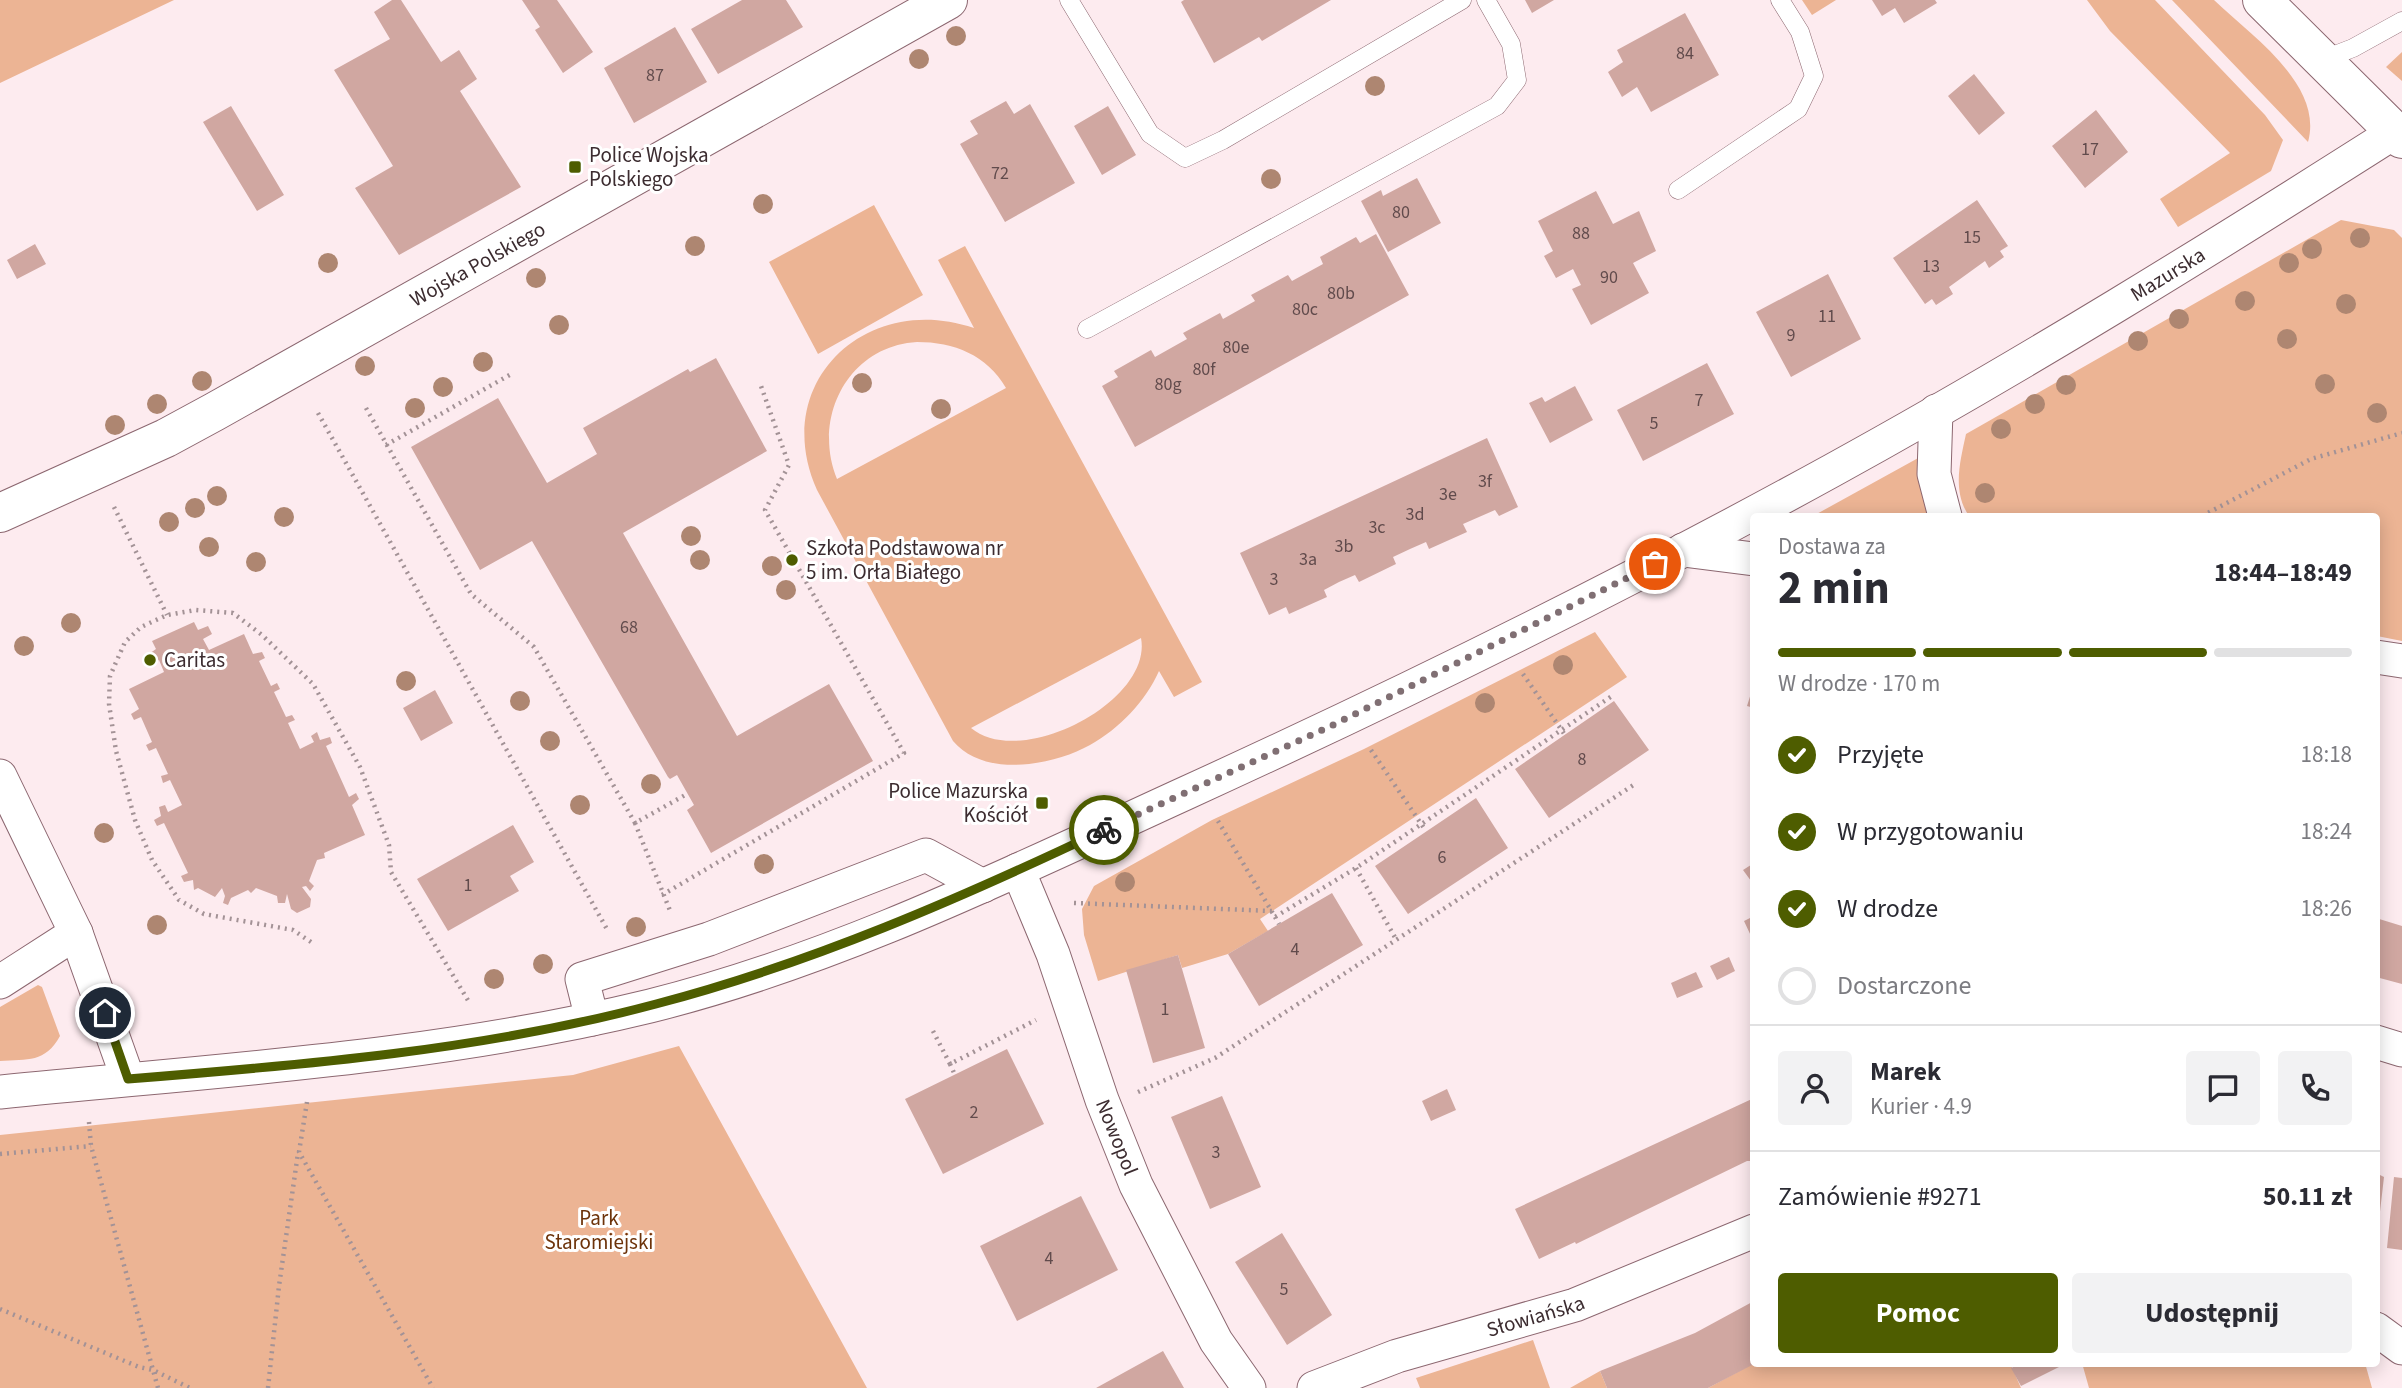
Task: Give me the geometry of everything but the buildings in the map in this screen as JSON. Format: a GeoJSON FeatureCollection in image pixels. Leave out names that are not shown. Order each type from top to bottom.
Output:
{"type":"FeatureCollection","features":[{"type":"Feature","properties":{"kind":"street","name":"Wojska Polskiego"},"geometry":{"type":"LineString","coordinates":[[0,513],[166,438],[215,412],[948,0]]}},
{"type":"Feature","properties":{"kind":"street"},"geometry":{"type":"LineString","coordinates":[[2266,4],[2399,136]]}},
{"type":"Feature","properties":{"kind":"street","name":"Mazurska"},"geometry":{"type":"LineString","coordinates":[[1751,513],[1937,411],[2399,136]]}},
{"type":"Feature","properties":{"kind":"street"},"geometry":{"type":"LineString","coordinates":[[1937,411],[1934,474],[1944,513]]}},
{"type":"Feature","properties":{"kind":"street","name":"Mazurska"},"geometry":{"type":"LineString","coordinates":[[0,1092],[385,1055],[508,1037],[656,1004],[794,962],[983,886],[1329,727],[1683,550],[1750,513]]}},
{"type":"Feature","properties":{"kind":"street"},"geometry":{"type":"LineString","coordinates":[[1683,550],[1750,558]]}},
{"type":"Feature","properties":{"kind":"street"},"geometry":{"type":"LineString","coordinates":[[2380,658],[2402,662]]}},
{"type":"Feature","properties":{"kind":"street"},"geometry":{"type":"LineString","coordinates":[[0,776],[76,933],[128,1079]]}},
{"type":"Feature","properties":{"kind":"street"},"geometry":{"type":"LineString","coordinates":[[592,1019],[582,979],[709,939],[926,855],[983,886]]}},
{"type":"Feature","properties":{"kind":"street","name":"Nowopol"},"geometry":{"type":"LineString","coordinates":[[1018,870],[1053,954],[1102,1100],[1136,1185],[1216,1341],[1249,1388]]}},
{"type":"Feature","properties":{"kind":"street"},"geometry":{"type":"LineString","coordinates":[[0,982],[76,933]]}},
{"type":"Feature","properties":{"kind":"street"},"geometry":{"type":"LineString","coordinates":[[2380,1043],[2402,1050]]}},
{"type":"Feature","properties":{"kind":"street","name":"Słowiańska"},"geometry":{"type":"LineString","coordinates":[[1314,1388],[1397,1356],[1575,1305],[1750,1233]]}},
{"type":"Feature","properties":{"kind":"street"},"geometry":{"type":"LineString","coordinates":[[2380,1332],[2402,1349]]}},
{"type":"Feature","properties":{"kind":"lane"},"geometry":{"type":"LineString","coordinates":[[1069,0],[1150,134],[1185,158],[1223,140],[1462,0]]}},
{"type":"Feature","properties":{"kind":"lane"},"geometry":{"type":"LineString","coordinates":[[1087,329],[1497,106],[1517,80],[1511,44],[1486,0]]}},
{"type":"Feature","properties":{"kind":"lane"},"geometry":{"type":"LineString","coordinates":[[1678,190],[1798,109],[1814,76],[1800,32],[1780,0]]}},
{"type":"Feature","properties":{"kind":"lane"},"geometry":{"type":"LineString","coordinates":[[2322,60],[2353,48],[2402,21]]}},
{"type":"Feature","properties":{"kind":"path"},"geometry":{"type":"LineString","coordinates":[[386,445],[513,373]]}},
{"type":"Feature","properties":{"kind":"path"},"geometry":{"type":"LineString","coordinates":[[662,895],[904,753],[765,510],[789,465],[761,386]]}},
{"type":"Feature","properties":{"kind":"path"},"geometry":{"type":"LineString","coordinates":[[366,408],[471,594],[534,647],[635,823],[662,895],[675,921]]}},
{"type":"Feature","properties":{"kind":"path"},"geometry":{"type":"LineString","coordinates":[[318,413],[614,943],[630,964]]}},
{"type":"Feature","properties":{"kind":"path"},"geometry":{"type":"LineString","coordinates":[[2208,513],[2311,459],[2402,433]]}},
{"type":"Feature","properties":{"kind":"path"},"geometry":{"type":"LineString","coordinates":[[114,508],[167,615]]}},
{"type":"Feature","properties":{"kind":"path"},"geometry":{"type":"LineString","coordinates":[[311,942],[293,930],[204,914],[179,900],[152,860],[135,820],[116,751],[108,704],[110,676],[125,642],[141,627],[167,615],[196,610],[233,614],[262,635],[313,684],[360,767],[389,845],[391,872],[469,1002]]}},
{"type":"Feature","properties":{"kind":"path"},"geometry":{"type":"LineString","coordinates":[[1517,664],[1563,733]]}},
{"type":"Feature","properties":{"kind":"path"},"geometry":{"type":"LineString","coordinates":[[1074,903],[1274,914],[1356,868],[1563,733],[1612,696]]}},
{"type":"Feature","properties":{"kind":"path"},"geometry":{"type":"LineString","coordinates":[[1365,741],[1426,831]]}},
{"type":"Feature","properties":{"kind":"path"},"geometry":{"type":"LineString","coordinates":[[1128,1097],[1215,1058],[1635,784]]}},
{"type":"Feature","properties":{"kind":"path"},"geometry":{"type":"LineString","coordinates":[[635,823],[687,794]]}},
{"type":"Feature","properties":{"kind":"path"},"geometry":{"type":"LineString","coordinates":[[1213,813],[1279,924]]}},
{"type":"Feature","properties":{"kind":"path"},"geometry":{"type":"LineString","coordinates":[[1356,868],[1398,941]]}},
{"type":"Feature","properties":{"kind":"path"},"geometry":{"type":"LineString","coordinates":[[950,1064],[1039,1019]]}},
{"type":"Feature","properties":{"kind":"path"},"geometry":{"type":"LineString","coordinates":[[933,1031],[955,1075]]}},
{"type":"Feature","properties":{"kind":"path"},"geometry":{"type":"LineString","coordinates":[[268,1388],[279,1286],[309,1091]]}},
{"type":"Feature","properties":{"kind":"path"},"geometry":{"type":"LineString","coordinates":[[88,1113],[90,1146],[158,1388]]}},
{"type":"Feature","properties":{"kind":"path"},"geometry":{"type":"LineString","coordinates":[[0,1154],[90,1146]]}},
{"type":"Feature","properties":{"kind":"path"},"geometry":{"type":"LineString","coordinates":[[299,1152],[433,1388]]}},
{"type":"Feature","properties":{"kind":"path"},"geometry":{"type":"LineString","coordinates":[[0,1309],[139,1367],[153,1370],[190,1388]]}},
{"type":"Feature","properties":{"kind":"green space"},"geometry":{"type":"Polygon","coordinates":[[[0,0],[174,0],[0,83],[0,0]]]}},
{"type":"Feature","properties":{"kind":"green space"},"geometry":{"type":"Polygon","coordinates":[[[1802,0],[1836,0],[1812,15],[1802,0]]]}},
{"type":"Feature","properties":{"kind":"green space"},"geometry":{"type":"Polygon","coordinates":[[[2087,0],[2155,0],[2265,115],[2283,140],[2271,171],[2178,227],[2160,199],[2230,153],[2110,31],[2087,0]]]}},
{"type":"Feature","properties":{"kind":"green space"},"geometry":{"type":"Polygon","coordinates":[[[2172,0],[2214,0],[2264,45],[2295,81],[2305,100],[2310,121],[2308,142],[2172,0]]]}},
{"type":"Feature","properties":{"kind":"green space"},"geometry":{"type":"Polygon","coordinates":[[[2402,52],[2402,81],[2386,67],[2402,52]]]}},
{"type":"Feature","properties":{"kind":"green space"},"geometry":{"type":"Polygon","coordinates":[[[874,205],[923,295],[818,354],[769,262],[874,205]]]}},
{"type":"Feature","properties":{"kind":"green space"},"geometry":{"type":"Polygon","coordinates":[[[2341,220],[2394,230],[2402,238],[2402,641],[2380,637],[2380,513],[1968,513],[1959,486],[1966,434],[2341,220]]]}},
{"type":"Feature","properties":{"kind":"green space"},"geometry":{"type":"Polygon","coordinates":[[[965,246],[1202,682],[1174,697],[1159,671],[1139,704],[1111,731],[1090,745],[1038,763],[1000,764],[982,760],[966,753],[953,741],[817,490],[806,451],[806,414],[817,382],[837,355],[864,335],[897,323],[934,320],[974,328],[938,260],[965,246]],[[917,342],[893,347],[872,357],[855,371],[842,389],[833,410],[829,432],[830,456],[837,479],[1006,388],[989,367],[968,353],[944,345],[917,342]],[[1141,638],[971,728],[993,739],[1020,741],[1050,735],[1079,722],[1106,705],[1127,685],[1139,662],[1141,638]]]}},
{"type":"Feature","properties":{"kind":"green space"},"geometry":{"type":"Polygon","coordinates":[[[1920,457],[1927,513],[1818,513],[1920,457]]]}},
{"type":"Feature","properties":{"kind":"green space"},"geometry":{"type":"Polygon","coordinates":[[[1595,632],[1627,677],[1260,919],[1268,931],[1228,954],[1182,968],[1178,955],[1098,981],[1084,935],[1082,909],[1094,886],[1212,820],[1364,749],[1595,632]]]}},
{"type":"Feature","properties":{"kind":"green space"},"geometry":{"type":"Polygon","coordinates":[[[38,985],[42,987],[60,1036],[48,1051],[35,1058],[0,1061],[0,1007],[38,985]]]}},
{"type":"Feature","properties":{"kind":"green space","name":"Park Staromiejski"},"geometry":{"type":"Polygon","coordinates":[[[679,1046],[867,1388],[0,1388],[0,1135],[573,1075],[679,1046]]]}},
{"type":"Feature","properties":{"kind":"green space"},"geometry":{"type":"Polygon","coordinates":[[[1533,1340],[1550,1388],[1420,1388],[1416,1378],[1533,1340]]]}},
{"type":"Feature","properties":{"kind":"green space"},"geometry":{"type":"Polygon","coordinates":[[[1750,1365],[2012,1367],[2021,1388],[1708,1388],[1750,1365]]]}},
{"type":"Feature","properties":{"kind":"green space"},"geometry":{"type":"Polygon","coordinates":[[[2083,1367],[2366,1367],[2372,1388],[2089,1388],[2083,1367]]]}},
{"type":"Feature","properties":{"kind":"green space"},"geometry":{"type":"Polygon","coordinates":[[[1600,1371],[1607,1388],[1570,1388],[1600,1371]]]}},
{"type":"Feature","properties":{"kind":"way so far"},"geometry":{"type":"LineString","coordinates":[[1104,830],[1329,727],[1655,564]]}},
{"type":"Feature","properties":{"kind":"place","name":"Police Wojska Polskiego"},"geometry":{"type":"Point","coordinates":[575,167]}},
{"type":"Feature","properties":{"kind":"place","name":"Szkoła Podstawowa nr 5 im. Orła Białego"},"geometry":{"type":"Point","coordinates":[792,560]}},
{"type":"Feature","properties":{"kind":"place","name":"Caritas"},"geometry":{"type":"Point","coordinates":[150,660]}},
{"type":"Feature","properties":{"kind":"place","name":"Police Mazurska Kościół"},"geometry":{"type":"Point","coordinates":[1042,803]}},
{"type":"Feature","properties":{"kind":"route"},"geometry":{"type":"LineString","coordinates":[[105,1013],[128,1079],[385,1055],[508,1037],[656,1004],[794,962],[926,912],[1104,830]]}}]}
